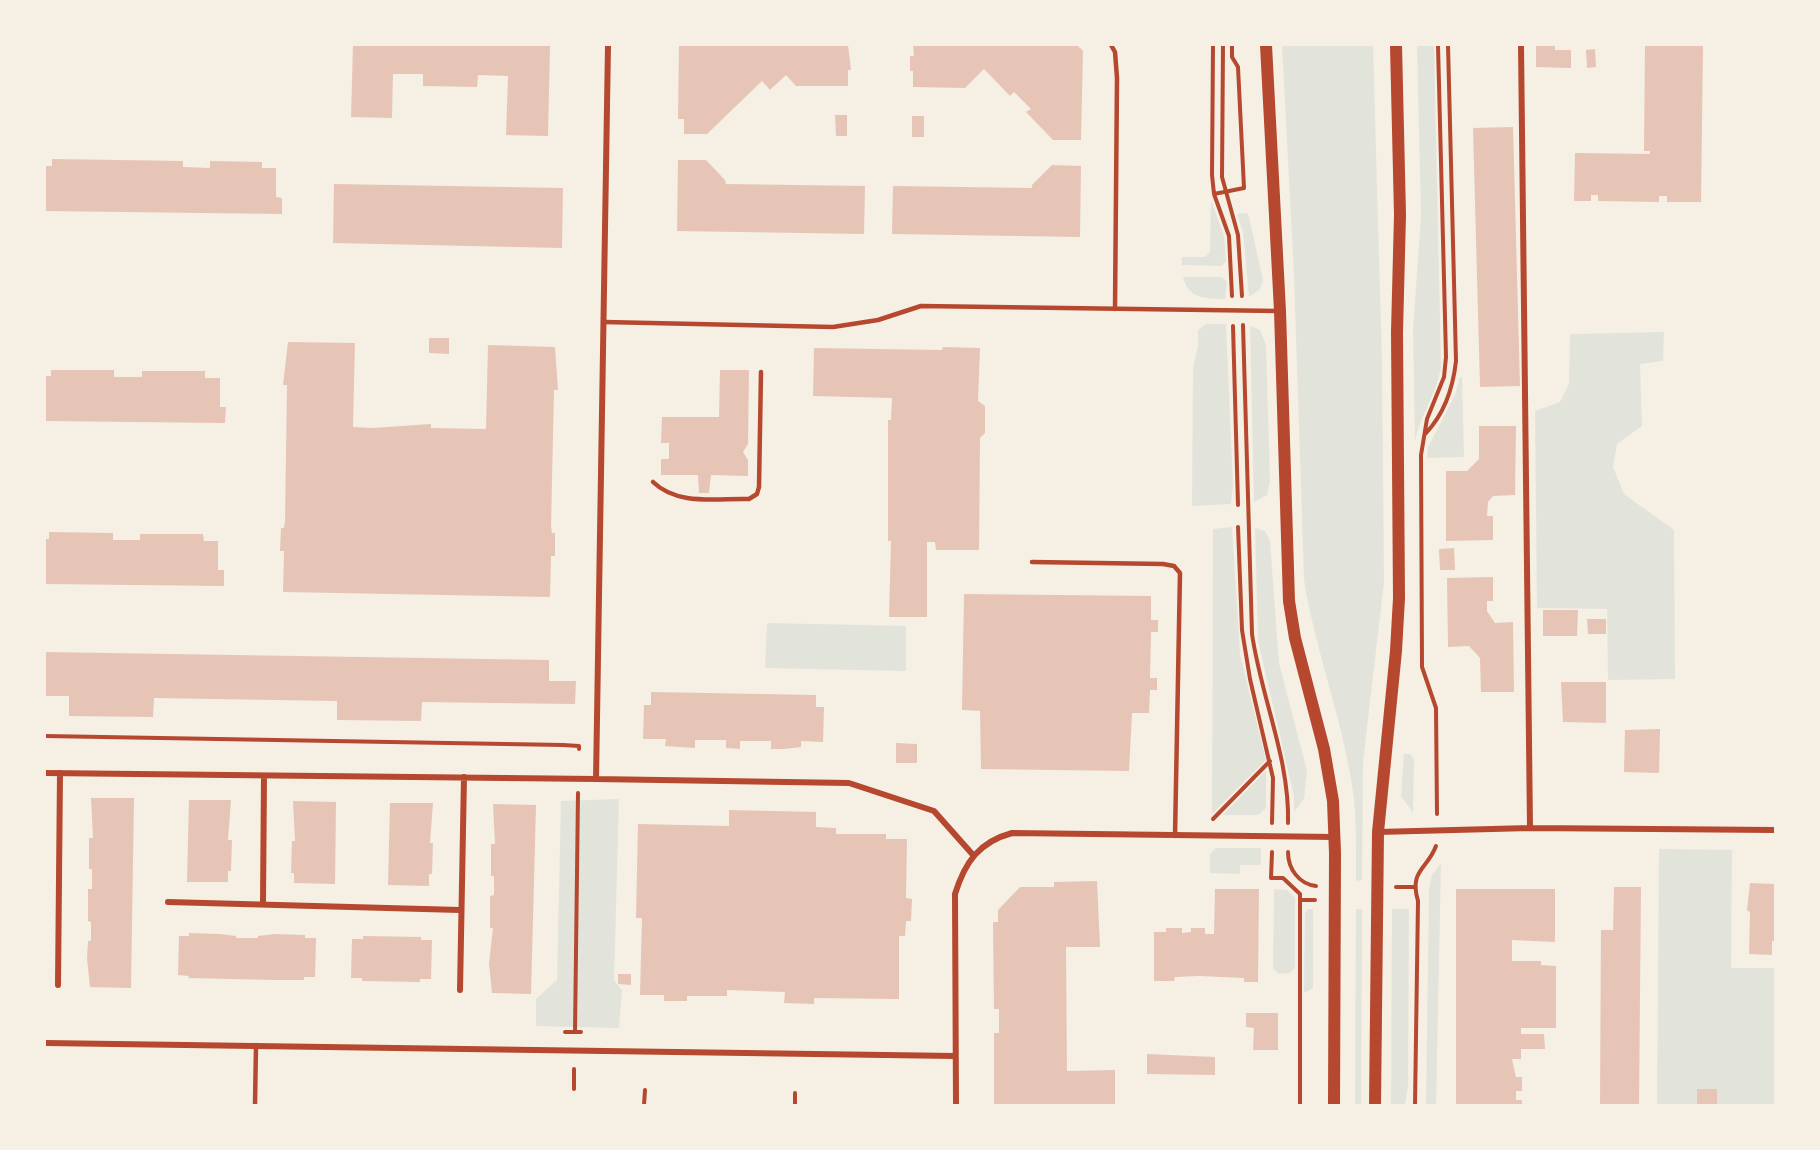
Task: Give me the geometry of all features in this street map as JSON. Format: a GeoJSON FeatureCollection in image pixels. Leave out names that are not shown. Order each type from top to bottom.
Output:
{"type":"FeatureCollection","features":[{"type":"Feature","properties":{"kind":"main road"},"geometry":{"type":"LineString","coordinates":[[1266,45],[1280,311],[1289,601],[1295,638],[1329,775],[1334,837],[1334,1105]]}},
{"type":"Feature","properties":{"kind":"main road"},"geometry":{"type":"LineString","coordinates":[[1376,1105],[1378,832],[1399,598],[1397,332],[1400,215],[1396,45]]}},
{"type":"Feature","properties":{"kind":"street"},"geometry":{"type":"LineString","coordinates":[[596,779],[608,45]]}},
{"type":"Feature","properties":{"kind":"street"},"geometry":{"type":"LineString","coordinates":[[1521,45],[1530,828]]}},
{"type":"Feature","properties":{"kind":"street"},"geometry":{"type":"LineString","coordinates":[[45,773],[849,783],[934,810],[974,856]]}},
{"type":"Feature","properties":{"kind":"street"},"geometry":{"type":"LineString","coordinates":[[58,985],[60,773]]}},
{"type":"Feature","properties":{"kind":"street"},"geometry":{"type":"LineString","coordinates":[[263,903],[264,776]]}},
{"type":"Feature","properties":{"kind":"street"},"geometry":{"type":"LineString","coordinates":[[460,990],[460,910],[465,777]]}},
{"type":"Feature","properties":{"kind":"street"},"geometry":{"type":"LineString","coordinates":[[1378,832],[1530,828],[1775,830]]}},
{"type":"Feature","properties":{"kind":"street"},"geometry":{"type":"LineString","coordinates":[[956,1105],[956,894],[962,874],[974,856],[992,838],[1012,832],[1334,837]]}},
{"type":"Feature","properties":{"kind":"street"},"geometry":{"type":"LineString","coordinates":[[168,902],[460,910]]}},
{"type":"Feature","properties":{"kind":"street"},"geometry":{"type":"LineString","coordinates":[[45,1043],[956,1056]]}},
{"type":"Feature","properties":{"kind":"lane"},"geometry":{"type":"LineString","coordinates":[[1111,45],[1115,52],[1117,78],[1115,309]]}},
{"type":"Feature","properties":{"kind":"lane"},"geometry":{"type":"LineString","coordinates":[[604,322],[833,327],[878,320],[921,306],[1280,311]]}},
{"type":"Feature","properties":{"kind":"lane"},"geometry":{"type":"LineString","coordinates":[[652,482],[661,490],[678,498],[749,499],[754,497],[759,487],[761,372]]}},
{"type":"Feature","properties":{"kind":"lane"},"geometry":{"type":"LineString","coordinates":[[1032,562],[1163,564],[1174,566],[1180,573],[1175,836]]}},
{"type":"Feature","properties":{"kind":"lane"},"geometry":{"type":"LineString","coordinates":[[255,1105],[256,1045]]}},
{"type":"Feature","properties":{"kind":"path"},"geometry":{"type":"LineString","coordinates":[[1213,45],[1214,194],[1229,236],[1233,299]]}},
{"type":"Feature","properties":{"kind":"path"},"geometry":{"type":"LineString","coordinates":[[1223,45],[1224,192],[1238,235],[1243,299]]}},
{"type":"Feature","properties":{"kind":"path"},"geometry":{"type":"LineString","coordinates":[[1214,194],[1244,188],[1238,67],[1232,57],[1232,45]]}},
{"type":"Feature","properties":{"kind":"path"},"geometry":{"type":"LineString","coordinates":[[1437,819],[1436,708],[1422,667],[1421,455],[1427,419],[1442,386],[1446,357],[1438,45]]}},
{"type":"Feature","properties":{"kind":"path"},"geometry":{"type":"LineString","coordinates":[[1425,434],[1435,424],[1448,397],[1456,361],[1448,45]]}},
{"type":"Feature","properties":{"kind":"path"},"geometry":{"type":"LineString","coordinates":[[1243,324],[1252,634],[1258,673],[1287,788],[1288,818]]}},
{"type":"Feature","properties":{"kind":"path"},"geometry":{"type":"LineString","coordinates":[[1233,325],[1238,505]]}},
{"type":"Feature","properties":{"kind":"path"},"geometry":{"type":"LineString","coordinates":[[1238,527],[1244,649],[1273,778],[1272,826]]}},
{"type":"Feature","properties":{"kind":"path"},"geometry":{"type":"LineString","coordinates":[[45,736],[563,746]]}},
{"type":"Feature","properties":{"kind":"path"},"geometry":{"type":"LineString","coordinates":[[1213,819],[1270,761]]}},
{"type":"Feature","properties":{"kind":"path"},"geometry":{"type":"LineString","coordinates":[[575,1032],[578,794]]}},
{"type":"Feature","properties":{"kind":"path"},"geometry":{"type":"LineString","coordinates":[[1415,1105],[1418,901],[1414,887],[1420,867],[1433,852],[1437,841]]}},
{"type":"Feature","properties":{"kind":"path"},"geometry":{"type":"LineString","coordinates":[[1272,850],[1271,878],[1283,878],[1300,894],[1300,1105]]}},
{"type":"Feature","properties":{"kind":"path"},"geometry":{"type":"LineString","coordinates":[[1288,850],[1288,862],[1294,873],[1304,883],[1315,886]]}},
{"type":"Feature","properties":{"kind":"path"},"geometry":{"type":"LineString","coordinates":[[1390,887],[1414,887]]}},
{"type":"Feature","properties":{"kind":"path"},"geometry":{"type":"LineString","coordinates":[[1300,900],[1315,900]]}},
{"type":"Feature","properties":{"kind":"path"},"geometry":{"type":"LineString","coordinates":[[573,1089],[574,1069]]}},
{"type":"Feature","properties":{"kind":"path"},"geometry":{"type":"LineString","coordinates":[[644,1105],[645,1090]]}},
{"type":"Feature","properties":{"kind":"path"},"geometry":{"type":"LineString","coordinates":[[795,1093],[795,1105]]}},
{"type":"Feature","properties":{"kind":"shaded area"},"geometry":{"type":"Polygon","coordinates":[[[1282,45],[1373,45],[1382,362],[1384,582],[1363,762],[1362,880],[1356,881],[1352,785],[1304,580],[1294,276],[1282,45]]]}},
{"type":"Feature","properties":{"kind":"shaded area"},"geometry":{"type":"Polygon","coordinates":[[[1417,45],[1434,45],[1441,367],[1415,442],[1413,330],[1421,216],[1417,45]]]}},
{"type":"Feature","properties":{"kind":"shaded area"},"geometry":{"type":"Polygon","coordinates":[[[1211,200],[1224,236],[1226,261],[1222,266],[1182,265],[1182,257],[1205,257],[1210,252],[1211,200]]]}},
{"type":"Feature","properties":{"kind":"shaded area"},"geometry":{"type":"Polygon","coordinates":[[[1248,213],[1263,280],[1260,289],[1249,297],[1243,232],[1237,214],[1248,213]]]}},
{"type":"Feature","properties":{"kind":"shaded area"},"geometry":{"type":"Polygon","coordinates":[[[1183,277],[1222,277],[1227,282],[1225,299],[1205,298],[1194,294],[1189,290],[1183,277]]]}},
{"type":"Feature","properties":{"kind":"shaded area"},"geometry":{"type":"Polygon","coordinates":[[[1206,324],[1226,324],[1233,485],[1231,504],[1192,506],[1193,368],[1198,346],[1198,330],[1206,324]]]}},
{"type":"Feature","properties":{"kind":"shaded area"},"geometry":{"type":"Polygon","coordinates":[[[1250,326],[1260,330],[1266,345],[1270,481],[1267,495],[1254,502],[1250,326]]]}},
{"type":"Feature","properties":{"kind":"shaded area"},"geometry":{"type":"Polygon","coordinates":[[[1664,332],[1663,361],[1640,364],[1642,426],[1617,444],[1613,467],[1624,494],[1674,530],[1675,679],[1608,680],[1607,609],[1537,608],[1535,411],[1560,402],[1569,384],[1570,334],[1664,332]]]}},
{"type":"Feature","properties":{"kind":"shaded area"},"geometry":{"type":"Polygon","coordinates":[[[1460,377],[1462,377],[1464,457],[1427,458],[1428,447],[1455,395],[1460,377]]]}},
{"type":"Feature","properties":{"kind":"shaded area"},"geometry":{"type":"Polygon","coordinates":[[[1232,527],[1240,654],[1266,760],[1212,814],[1213,529],[1232,527]]]}},
{"type":"Feature","properties":{"kind":"shaded area"},"geometry":{"type":"Polygon","coordinates":[[[1255,528],[1265,531],[1270,541],[1279,663],[1307,771],[1304,799],[1294,812],[1294,796],[1258,641],[1255,528]]]}},
{"type":"Feature","properties":{"kind":"shaded area"},"geometry":{"type":"Polygon","coordinates":[[[767,623],[906,626],[906,671],[765,668],[767,623]]]}},
{"type":"Feature","properties":{"kind":"shaded area"},"geometry":{"type":"Polygon","coordinates":[[[1404,754],[1410,754],[1414,759],[1413,813],[1401,796],[1404,754]]]}},
{"type":"Feature","properties":{"kind":"shaded area"},"geometry":{"type":"Polygon","coordinates":[[[1266,770],[1266,808],[1258,815],[1223,815],[1266,770]]]}},
{"type":"Feature","properties":{"kind":"shaded area"},"geometry":{"type":"Polygon","coordinates":[[[619,799],[614,980],[622,990],[619,1028],[536,1026],[536,999],[557,980],[561,801],[619,799]]]}},
{"type":"Feature","properties":{"kind":"shaded area"},"geometry":{"type":"Polygon","coordinates":[[[1216,848],[1261,848],[1261,865],[1240,865],[1240,874],[1210,873],[1210,854],[1216,848]]]}},
{"type":"Feature","properties":{"kind":"shaded area"},"geometry":{"type":"Polygon","coordinates":[[[1659,849],[1732,850],[1731,968],[1775,968],[1775,1105],[1657,1105],[1659,849]]]}},
{"type":"Feature","properties":{"kind":"shaded area"},"geometry":{"type":"Polygon","coordinates":[[[1441,863],[1436,1105],[1426,1105],[1429,889],[1432,875],[1441,863]]]}},
{"type":"Feature","properties":{"kind":"shaded area"},"geometry":{"type":"Polygon","coordinates":[[[1274,889],[1287,890],[1295,898],[1295,968],[1290,973],[1279,974],[1273,968],[1274,889]]]}},
{"type":"Feature","properties":{"kind":"shaded area"},"geometry":{"type":"Polygon","coordinates":[[[1308,909],[1313,909],[1313,988],[1304,993],[1305,913],[1308,909]]]}},
{"type":"Feature","properties":{"kind":"shaded area"},"geometry":{"type":"Polygon","coordinates":[[[1356,909],[1362,909],[1361,1105],[1355,1105],[1356,909]]]}},
{"type":"Feature","properties":{"kind":"shaded area"},"geometry":{"type":"Polygon","coordinates":[[[1392,909],[1409,909],[1408,1085],[1405,1105],[1391,1105],[1392,909]]]}},
{"type":"Feature","properties":{"kind":"building"},"geometry":{"type":"Polygon","coordinates":[[[353,45],[550,45],[548,136],[506,135],[508,76],[478,75],[477,87],[423,86],[423,74],[393,74],[392,118],[351,117],[353,45]]]}},
{"type":"Feature","properties":{"kind":"building"},"geometry":{"type":"Polygon","coordinates":[[[679,45],[848,45],[851,70],[848,70],[848,86],[796,86],[786,75],[770,90],[762,81],[707,134],[684,134],[684,119],[678,119],[679,45]]]}},
{"type":"Feature","properties":{"kind":"building"},"geometry":{"type":"Polygon","coordinates":[[[913,45],[1077,45],[1083,51],[1081,140],[1053,140],[1026,112],[1031,109],[1014,92],[1010,96],[984,69],[965,88],[913,87],[910,56],[914,56],[913,45]]]}},
{"type":"Feature","properties":{"kind":"building"},"geometry":{"type":"Polygon","coordinates":[[[1536,45],[1555,45],[1555,50],[1571,50],[1571,68],[1536,67],[1536,45]]]}},
{"type":"Feature","properties":{"kind":"building"},"geometry":{"type":"Polygon","coordinates":[[[1645,45],[1703,45],[1701,202],[1667,202],[1667,196],[1659,196],[1659,202],[1598,201],[1598,195],[1591,195],[1591,201],[1574,201],[1575,153],[1650,154],[1650,151],[1644,151],[1645,45]]]}},
{"type":"Feature","properties":{"kind":"building"},"geometry":{"type":"Polygon","coordinates":[[[1595,49],[1596,67],[1587,68],[1586,50],[1595,49]]]}},
{"type":"Feature","properties":{"kind":"building"},"geometry":{"type":"Polygon","coordinates":[[[835,115],[847,115],[847,136],[836,136],[835,115]]]}},
{"type":"Feature","properties":{"kind":"building"},"geometry":{"type":"Polygon","coordinates":[[[912,116],[924,116],[924,137],[912,137],[912,116]]]}},
{"type":"Feature","properties":{"kind":"building"},"geometry":{"type":"Polygon","coordinates":[[[1513,127],[1520,386],[1480,387],[1473,128],[1513,127]]]}},
{"type":"Feature","properties":{"kind":"building"},"geometry":{"type":"Polygon","coordinates":[[[52,159],[183,161],[183,167],[210,168],[210,161],[262,162],[262,168],[276,168],[276,197],[282,198],[282,214],[45,211],[45,166],[52,166],[52,159]]]}},
{"type":"Feature","properties":{"kind":"building"},"geometry":{"type":"Polygon","coordinates":[[[678,160],[706,160],[726,184],[865,186],[864,234],[677,231],[678,160]]]}},
{"type":"Feature","properties":{"kind":"building"},"geometry":{"type":"Polygon","coordinates":[[[1052,165],[1081,166],[1080,237],[892,234],[893,186],[1032,188],[1032,185],[1052,165]]]}},
{"type":"Feature","properties":{"kind":"building"},"geometry":{"type":"Polygon","coordinates":[[[334,184],[563,188],[562,248],[333,243],[334,184]]]}},
{"type":"Feature","properties":{"kind":"building"},"geometry":{"type":"Polygon","coordinates":[[[429,338],[449,338],[449,354],[429,353],[429,338]]]}},
{"type":"Feature","properties":{"kind":"building"},"geometry":{"type":"Polygon","coordinates":[[[288,342],[355,343],[353,427],[373,428],[431,424],[431,428],[486,429],[488,345],[555,347],[558,390],[554,390],[551,526],[552,533],[555,533],[555,556],[551,556],[550,597],[283,592],[284,551],[280,551],[281,528],[284,528],[285,521],[287,385],[283,385],[288,342]]]}},
{"type":"Feature","properties":{"kind":"building"},"geometry":{"type":"Polygon","coordinates":[[[943,347],[980,348],[978,401],[985,406],[985,433],[980,438],[979,550],[936,550],[935,542],[927,542],[927,617],[889,617],[891,541],[888,541],[888,420],[891,420],[892,398],[813,396],[814,348],[942,350],[943,347]]]}},
{"type":"Feature","properties":{"kind":"building"},"geometry":{"type":"Polygon","coordinates":[[[51,370],[114,370],[114,377],[142,377],[142,371],[205,371],[205,378],[220,378],[220,407],[226,407],[225,423],[45,421],[45,376],[51,376],[51,370]]]}},
{"type":"Feature","properties":{"kind":"building"},"geometry":{"type":"Polygon","coordinates":[[[720,370],[749,370],[748,444],[743,452],[748,460],[748,476],[711,475],[709,493],[699,493],[698,475],[661,475],[661,459],[669,459],[669,443],[661,443],[662,417],[719,417],[720,370]]]}},
{"type":"Feature","properties":{"kind":"building"},"geometry":{"type":"Polygon","coordinates":[[[1479,426],[1516,426],[1515,495],[1493,496],[1488,502],[1487,516],[1493,516],[1493,540],[1446,541],[1446,471],[1467,471],[1479,459],[1479,426]]]}},
{"type":"Feature","properties":{"kind":"building"},"geometry":{"type":"Polygon","coordinates":[[[49,532],[113,533],[113,540],[140,540],[140,534],[203,534],[204,541],[218,541],[218,570],[224,570],[224,586],[45,584],[45,539],[49,539],[49,532]]]}},
{"type":"Feature","properties":{"kind":"building"},"geometry":{"type":"Polygon","coordinates":[[[1454,548],[1455,570],[1440,570],[1439,549],[1454,548]]]}},
{"type":"Feature","properties":{"kind":"building"},"geometry":{"type":"Polygon","coordinates":[[[1493,577],[1493,601],[1487,601],[1487,611],[1495,623],[1513,622],[1514,692],[1481,692],[1480,658],[1469,646],[1448,647],[1447,578],[1493,577]]]}},
{"type":"Feature","properties":{"kind":"building"},"geometry":{"type":"Polygon","coordinates":[[[964,594],[1151,596],[1151,620],[1158,620],[1158,632],[1151,632],[1150,678],[1157,678],[1157,690],[1150,690],[1149,713],[1132,713],[1129,771],[981,769],[980,711],[962,710],[964,594]]]}},
{"type":"Feature","properties":{"kind":"building"},"geometry":{"type":"Polygon","coordinates":[[[1543,610],[1578,610],[1577,636],[1543,636],[1543,610]]]}},
{"type":"Feature","properties":{"kind":"building"},"geometry":{"type":"Polygon","coordinates":[[[1587,619],[1606,619],[1606,634],[1588,634],[1587,619]]]}},
{"type":"Feature","properties":{"kind":"building"},"geometry":{"type":"Polygon","coordinates":[[[45,652],[549,660],[549,681],[576,681],[575,704],[422,702],[421,721],[337,720],[337,701],[154,698],[153,717],[69,716],[69,696],[45,696],[45,652]]]}},
{"type":"Feature","properties":{"kind":"building"},"geometry":{"type":"Polygon","coordinates":[[[1561,682],[1606,682],[1606,723],[1563,722],[1561,682]]]}},
{"type":"Feature","properties":{"kind":"building"},"geometry":{"type":"Polygon","coordinates":[[[651,692],[816,695],[816,707],[824,707],[823,742],[801,741],[801,747],[784,749],[771,749],[771,741],[740,741],[740,749],[726,748],[726,740],[695,740],[695,748],[665,746],[666,739],[643,739],[644,705],[651,705],[651,692]]]}},
{"type":"Feature","properties":{"kind":"building"},"geometry":{"type":"Polygon","coordinates":[[[1660,729],[1659,773],[1624,772],[1625,730],[1660,729]]]}},
{"type":"Feature","properties":{"kind":"building"},"geometry":{"type":"Polygon","coordinates":[[[896,743],[917,744],[917,763],[896,763],[896,743]]]}},
{"type":"Feature","properties":{"kind":"building"},"geometry":{"type":"Polygon","coordinates":[[[91,798],[134,798],[131,988],[90,987],[87,958],[88,941],[91,941],[91,922],[88,921],[88,889],[92,889],[92,869],[89,869],[89,838],[93,838],[91,798]]]}},
{"type":"Feature","properties":{"kind":"building"},"geometry":{"type":"Polygon","coordinates":[[[189,800],[231,800],[228,840],[232,840],[231,871],[228,871],[228,882],[187,882],[189,800]]]}},
{"type":"Feature","properties":{"kind":"building"},"geometry":{"type":"Polygon","coordinates":[[[293,801],[336,802],[335,884],[294,883],[294,873],[291,873],[292,841],[295,841],[293,801]]]}},
{"type":"Feature","properties":{"kind":"building"},"geometry":{"type":"Polygon","coordinates":[[[390,803],[433,803],[430,843],[433,843],[432,874],[429,874],[429,886],[388,885],[390,803]]]}},
{"type":"Feature","properties":{"kind":"building"},"geometry":{"type":"Polygon","coordinates":[[[493,804],[536,805],[531,994],[492,993],[489,963],[493,928],[490,928],[490,896],[494,895],[494,876],[491,876],[491,844],[495,844],[493,804]]]}},
{"type":"Feature","properties":{"kind":"building"},"geometry":{"type":"Polygon","coordinates":[[[729,810],[816,812],[816,827],[836,828],[836,834],[886,834],[886,839],[907,839],[906,898],[912,899],[911,921],[906,921],[905,936],[899,936],[899,999],[814,998],[814,1004],[784,1003],[785,992],[727,990],[727,996],[687,996],[687,1001],[664,1001],[664,995],[640,995],[642,918],[636,918],[638,824],[729,826],[729,810]]]}},
{"type":"Feature","properties":{"kind":"building"},"geometry":{"type":"Polygon","coordinates":[[[1097,881],[1100,947],[1066,947],[1067,1071],[1115,1070],[1115,1105],[994,1105],[994,1033],[999,1033],[999,1009],[994,1009],[993,922],[998,922],[998,910],[1020,887],[1054,887],[1054,882],[1097,881]]]}},
{"type":"Feature","properties":{"kind":"building"},"geometry":{"type":"Polygon","coordinates":[[[1750,883],[1775,884],[1775,941],[1772,941],[1772,955],[1749,954],[1750,912],[1747,910],[1750,883]]]}},
{"type":"Feature","properties":{"kind":"building"},"geometry":{"type":"Polygon","coordinates":[[[1614,887],[1641,887],[1639,1105],[1600,1105],[1601,930],[1613,930],[1614,887]]]}},
{"type":"Feature","properties":{"kind":"building"},"geometry":{"type":"Polygon","coordinates":[[[1215,889],[1259,889],[1258,982],[1244,982],[1244,978],[1199,976],[1175,977],[1174,981],[1154,981],[1154,932],[1166,932],[1166,928],[1182,928],[1182,933],[1191,932],[1191,928],[1205,928],[1205,934],[1214,934],[1215,889]]]}},
{"type":"Feature","properties":{"kind":"building"},"geometry":{"type":"Polygon","coordinates":[[[1456,889],[1555,889],[1555,942],[1512,940],[1512,961],[1541,961],[1541,965],[1556,966],[1556,1028],[1521,1028],[1521,1034],[1544,1034],[1545,1049],[1521,1049],[1521,1059],[1512,1059],[1516,1077],[1522,1077],[1522,1091],[1516,1091],[1516,1100],[1522,1100],[1522,1105],[1456,1105],[1456,889]]]}},
{"type":"Feature","properties":{"kind":"building"},"geometry":{"type":"Polygon","coordinates":[[[189,933],[219,934],[236,936],[236,938],[258,938],[258,936],[275,934],[305,935],[305,938],[316,938],[315,977],[304,977],[304,980],[275,980],[188,978],[189,976],[178,975],[179,936],[189,936],[189,933]]]}},
{"type":"Feature","properties":{"kind":"building"},"geometry":{"type":"Polygon","coordinates":[[[363,936],[421,937],[421,940],[432,940],[431,979],[420,979],[420,982],[362,981],[362,978],[351,978],[352,939],[363,939],[363,936]]]}},
{"type":"Feature","properties":{"kind":"building"},"geometry":{"type":"Polygon","coordinates":[[[618,974],[631,974],[631,985],[618,984],[618,974]]]}},
{"type":"Feature","properties":{"kind":"building"},"geometry":{"type":"Polygon","coordinates":[[[1246,1013],[1278,1013],[1278,1050],[1253,1050],[1254,1028],[1246,1027],[1246,1013]]]}},
{"type":"Feature","properties":{"kind":"building"},"geometry":{"type":"Polygon","coordinates":[[[1147,1054],[1215,1057],[1215,1075],[1147,1074],[1147,1054]]]}},
{"type":"Feature","properties":{"kind":"building"},"geometry":{"type":"Polygon","coordinates":[[[1697,1089],[1717,1089],[1717,1105],[1697,1105],[1697,1089]]]}}]}
